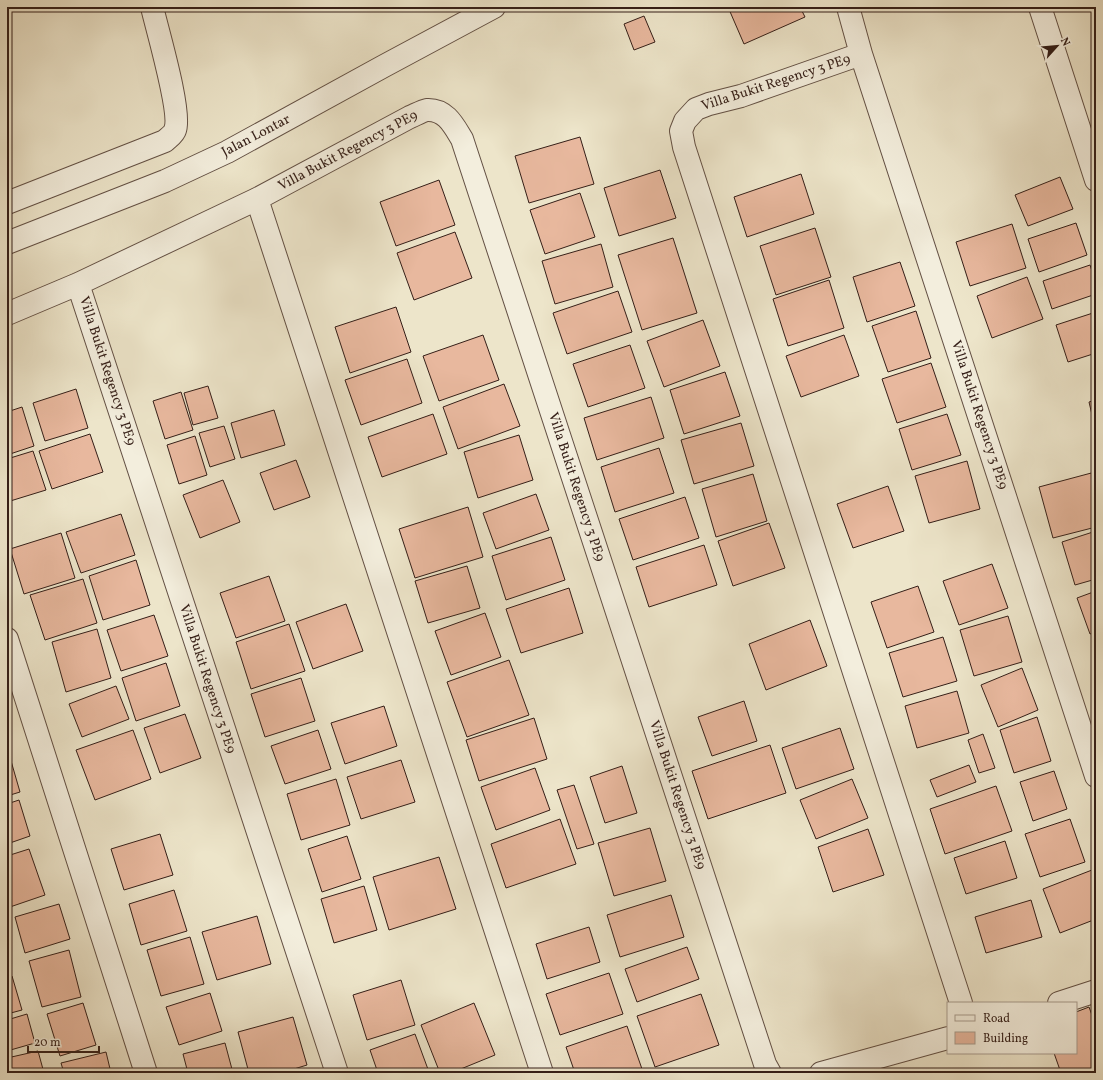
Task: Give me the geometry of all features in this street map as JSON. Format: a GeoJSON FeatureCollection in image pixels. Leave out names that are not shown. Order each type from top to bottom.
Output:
{"type":"FeatureCollection","features":[{"type":"Feature","properties":{"kind":"street"},"geometry":{"type":"LineString","coordinates":[[7,203],[165,141],[175,131],[177,118],[152,7]]}},
{"type":"Feature","properties":{"kind":"street","name":"Jalan Lontar"},"geometry":{"type":"LineString","coordinates":[[7,243],[164,181],[226,152],[494,7]]}},
{"type":"Feature","properties":{"kind":"street","name":"Villa Bukit Regency 3 PE9"},"geometry":{"type":"LineString","coordinates":[[848,7],[861,54],[1096,776]]}},
{"type":"Feature","properties":{"kind":"street"},"geometry":{"type":"LineString","coordinates":[[1040,7],[1096,180]]}},
{"type":"Feature","properties":{"kind":"street","name":"Villa Bukit Regency 3 PE9"},"geometry":{"type":"LineString","coordinates":[[861,54],[741,96],[696,109],[685,121],[681,132],[961,1002]]}},
{"type":"Feature","properties":{"kind":"street","name":"Villa Bukit Regency 3 PE9"},"geometry":{"type":"LineString","coordinates":[[7,314],[78,284],[257,199],[410,117],[427,110],[442,112],[450,120],[462,139],[767,1070]]}},
{"type":"Feature","properties":{"kind":"street"},"geometry":{"type":"LineString","coordinates":[[257,199],[542,1073]]}},
{"type":"Feature","properties":{"kind":"street","name":"Villa Bukit Regency 3 PE9"},"geometry":{"type":"LineString","coordinates":[[78,284],[337,1073]]}},
{"type":"Feature","properties":{"kind":"street"},"geometry":{"type":"LineString","coordinates":[[7,639],[146,1073]]}},
{"type":"Feature","properties":{"kind":"street"},"geometry":{"type":"LineString","coordinates":[[1062,1002],[1096,991]]}},
{"type":"Feature","properties":{"kind":"street"},"geometry":{"type":"LineString","coordinates":[[821,1073],[947,1038]]}},
{"type":"Feature","properties":{"kind":"building"},"geometry":{"type":"Polygon","coordinates":[[[728,7],[800,7],[805,17],[744,44],[728,7]]]}},
{"type":"Feature","properties":{"kind":"building"},"geometry":{"type":"Polygon","coordinates":[[[644,16],[655,42],[634,50],[624,24],[644,16]]]}},
{"type":"Feature","properties":{"kind":"building"},"geometry":{"type":"Polygon","coordinates":[[[580,137],[594,184],[529,203],[515,156],[580,137]]]}},
{"type":"Feature","properties":{"kind":"building"},"geometry":{"type":"Polygon","coordinates":[[[660,170],[676,218],[619,236],[604,188],[660,170]]]}},
{"type":"Feature","properties":{"kind":"building"},"geometry":{"type":"Polygon","coordinates":[[[801,174],[814,214],[747,237],[734,197],[801,174]]]}},
{"type":"Feature","properties":{"kind":"building"},"geometry":{"type":"Polygon","coordinates":[[[1060,177],[1073,209],[1028,226],[1015,195],[1060,177]]]}},
{"type":"Feature","properties":{"kind":"building"},"geometry":{"type":"Polygon","coordinates":[[[439,180],[455,225],[396,246],[380,202],[439,180]]]}},
{"type":"Feature","properties":{"kind":"building"},"geometry":{"type":"Polygon","coordinates":[[[580,193],[595,237],[545,254],[530,210],[580,193]]]}},
{"type":"Feature","properties":{"kind":"building"},"geometry":{"type":"Polygon","coordinates":[[[1076,223],[1087,255],[1039,272],[1028,239],[1076,223]]]}},
{"type":"Feature","properties":{"kind":"building"},"geometry":{"type":"Polygon","coordinates":[[[1012,224],[1026,268],[970,286],[956,242],[1012,224]]]}},
{"type":"Feature","properties":{"kind":"building"},"geometry":{"type":"Polygon","coordinates":[[[815,228],[831,277],[776,295],[760,246],[815,228]]]}},
{"type":"Feature","properties":{"kind":"building"},"geometry":{"type":"Polygon","coordinates":[[[455,232],[472,278],[414,300],[397,253],[455,232]]]}},
{"type":"Feature","properties":{"kind":"building"},"geometry":{"type":"Polygon","coordinates":[[[673,238],[697,313],[642,330],[618,255],[673,238]]]}},
{"type":"Feature","properties":{"kind":"building"},"geometry":{"type":"Polygon","coordinates":[[[601,244],[613,287],[555,304],[542,261],[601,244]]]}},
{"type":"Feature","properties":{"kind":"building"},"geometry":{"type":"Polygon","coordinates":[[[900,262],[915,306],[867,322],[853,277],[900,262]]]}},
{"type":"Feature","properties":{"kind":"building"},"geometry":{"type":"Polygon","coordinates":[[[1090,265],[1096,283],[1096,294],[1052,309],[1043,281],[1090,265]]]}},
{"type":"Feature","properties":{"kind":"building"},"geometry":{"type":"Polygon","coordinates":[[[1027,277],[1043,319],[992,338],[977,296],[1027,277]]]}},
{"type":"Feature","properties":{"kind":"building"},"geometry":{"type":"Polygon","coordinates":[[[829,280],[844,328],[788,346],[773,299],[829,280]]]}},
{"type":"Feature","properties":{"kind":"building"},"geometry":{"type":"Polygon","coordinates":[[[618,291],[632,332],[567,354],[553,313],[618,291]]]}},
{"type":"Feature","properties":{"kind":"building"},"geometry":{"type":"Polygon","coordinates":[[[396,307],[411,352],[350,373],[335,327],[396,307]]]}},
{"type":"Feature","properties":{"kind":"building"},"geometry":{"type":"Polygon","coordinates":[[[916,311],[931,358],[888,372],[872,326],[916,311]]]}},
{"type":"Feature","properties":{"kind":"building"},"geometry":{"type":"Polygon","coordinates":[[[1096,312],[1096,353],[1068,362],[1056,325],[1096,312]]]}},
{"type":"Feature","properties":{"kind":"building"},"geometry":{"type":"Polygon","coordinates":[[[703,320],[720,366],[664,387],[647,341],[703,320]]]}},
{"type":"Feature","properties":{"kind":"building"},"geometry":{"type":"Polygon","coordinates":[[[483,335],[499,380],[439,401],[423,356],[483,335]]]}},
{"type":"Feature","properties":{"kind":"building"},"geometry":{"type":"Polygon","coordinates":[[[844,335],[859,376],[801,397],[786,356],[844,335]]]}},
{"type":"Feature","properties":{"kind":"building"},"geometry":{"type":"Polygon","coordinates":[[[630,345],[645,388],[588,407],[573,364],[630,345]]]}},
{"type":"Feature","properties":{"kind":"building"},"geometry":{"type":"Polygon","coordinates":[[[407,359],[422,403],[361,425],[345,380],[407,359]]]}},
{"type":"Feature","properties":{"kind":"building"},"geometry":{"type":"Polygon","coordinates":[[[931,363],[946,407],[897,423],[882,379],[931,363]]]}},
{"type":"Feature","properties":{"kind":"building"},"geometry":{"type":"Polygon","coordinates":[[[725,372],[740,416],[684,434],[670,390],[725,372]]]}},
{"type":"Feature","properties":{"kind":"building"},"geometry":{"type":"Polygon","coordinates":[[[504,384],[520,426],[458,449],[443,407],[504,384]]]}},
{"type":"Feature","properties":{"kind":"building"},"geometry":{"type":"Polygon","coordinates":[[[208,386],[218,418],[193,425],[184,393],[208,386]]]}},
{"type":"Feature","properties":{"kind":"building"},"geometry":{"type":"Polygon","coordinates":[[[76,389],[88,428],[45,441],[33,403],[76,389]]]}},
{"type":"Feature","properties":{"kind":"building"},"geometry":{"type":"Polygon","coordinates":[[[181,392],[193,430],[165,439],[153,401],[181,392]]]}},
{"type":"Feature","properties":{"kind":"building"},"geometry":{"type":"Polygon","coordinates":[[[651,397],[664,438],[597,460],[584,418],[651,397]]]}},
{"type":"Feature","properties":{"kind":"building"},"geometry":{"type":"Polygon","coordinates":[[[1096,400],[1096,432],[1089,402],[1096,400]]]}},
{"type":"Feature","properties":{"kind":"building"},"geometry":{"type":"Polygon","coordinates":[[[22,407],[34,446],[7,455],[7,412],[22,407]]]}},
{"type":"Feature","properties":{"kind":"building"},"geometry":{"type":"Polygon","coordinates":[[[274,410],[285,445],[241,458],[231,423],[274,410]]]}},
{"type":"Feature","properties":{"kind":"building"},"geometry":{"type":"Polygon","coordinates":[[[433,414],[447,454],[382,477],[368,437],[433,414]]]}},
{"type":"Feature","properties":{"kind":"building"},"geometry":{"type":"Polygon","coordinates":[[[947,414],[961,455],[912,470],[899,429],[947,414]]]}},
{"type":"Feature","properties":{"kind":"building"},"geometry":{"type":"Polygon","coordinates":[[[741,423],[754,466],[694,484],[681,440],[741,423]]]}},
{"type":"Feature","properties":{"kind":"building"},"geometry":{"type":"Polygon","coordinates":[[[224,426],[235,459],[210,467],[199,433],[224,426]]]}},
{"type":"Feature","properties":{"kind":"building"},"geometry":{"type":"Polygon","coordinates":[[[90,434],[103,472],[52,489],[39,451],[90,434]]]}},
{"type":"Feature","properties":{"kind":"building"},"geometry":{"type":"Polygon","coordinates":[[[519,435],[533,480],[478,498],[464,452],[519,435]]]}},
{"type":"Feature","properties":{"kind":"building"},"geometry":{"type":"Polygon","coordinates":[[[195,436],[207,475],[179,484],[167,445],[195,436]]]}},
{"type":"Feature","properties":{"kind":"building"},"geometry":{"type":"Polygon","coordinates":[[[659,448],[674,493],[615,512],[601,467],[659,448]]]}},
{"type":"Feature","properties":{"kind":"building"},"geometry":{"type":"Polygon","coordinates":[[[33,451],[46,490],[7,502],[7,459],[33,451]]]}},
{"type":"Feature","properties":{"kind":"building"},"geometry":{"type":"Polygon","coordinates":[[[296,460],[310,497],[274,510],[260,473],[296,460]]]}},
{"type":"Feature","properties":{"kind":"building"},"geometry":{"type":"Polygon","coordinates":[[[967,461],[980,509],[929,523],[915,476],[967,461]]]}},
{"type":"Feature","properties":{"kind":"building"},"geometry":{"type":"Polygon","coordinates":[[[1095,472],[1096,527],[1053,538],[1039,487],[1095,472]]]}},
{"type":"Feature","properties":{"kind":"building"},"geometry":{"type":"Polygon","coordinates":[[[753,474],[767,521],[716,537],[702,489],[753,474]]]}},
{"type":"Feature","properties":{"kind":"building"},"geometry":{"type":"Polygon","coordinates":[[[223,480],[240,522],[200,538],[183,495],[223,480]]]}},
{"type":"Feature","properties":{"kind":"building"},"geometry":{"type":"Polygon","coordinates":[[[888,486],[904,531],[853,548],[837,504],[888,486]]]}},
{"type":"Feature","properties":{"kind":"building"},"geometry":{"type":"Polygon","coordinates":[[[536,494],[549,530],[496,549],[483,513],[536,494]]]}},
{"type":"Feature","properties":{"kind":"building"},"geometry":{"type":"Polygon","coordinates":[[[685,497],[699,538],[633,560],[619,519],[685,497]]]}},
{"type":"Feature","properties":{"kind":"building"},"geometry":{"type":"Polygon","coordinates":[[[468,507],[483,557],[415,578],[399,529],[468,507]]]}},
{"type":"Feature","properties":{"kind":"building"},"geometry":{"type":"Polygon","coordinates":[[[121,514],[135,555],[81,573],[66,532],[121,514]]]}},
{"type":"Feature","properties":{"kind":"building"},"geometry":{"type":"Polygon","coordinates":[[[769,523],[785,568],[733,586],[718,541],[769,523]]]}},
{"type":"Feature","properties":{"kind":"building"},"geometry":{"type":"Polygon","coordinates":[[[1096,531],[1096,579],[1075,585],[1062,542],[1096,531]]]}},
{"type":"Feature","properties":{"kind":"building"},"geometry":{"type":"Polygon","coordinates":[[[61,533],[75,578],[24,594],[10,549],[61,533]]]}},
{"type":"Feature","properties":{"kind":"building"},"geometry":{"type":"Polygon","coordinates":[[[551,537],[565,580],[506,600],[492,556],[551,537]]]}},
{"type":"Feature","properties":{"kind":"building"},"geometry":{"type":"Polygon","coordinates":[[[704,545],[717,585],[649,607],[636,567],[704,545]]]}},
{"type":"Feature","properties":{"kind":"building"},"geometry":{"type":"Polygon","coordinates":[[[136,560],[150,605],[103,620],[89,576],[136,560]]]}},
{"type":"Feature","properties":{"kind":"building"},"geometry":{"type":"Polygon","coordinates":[[[992,564],[1008,608],[959,625],[943,581],[992,564]]]}},
{"type":"Feature","properties":{"kind":"building"},"geometry":{"type":"Polygon","coordinates":[[[467,566],[480,608],[428,623],[415,581],[467,566]]]}},
{"type":"Feature","properties":{"kind":"building"},"geometry":{"type":"Polygon","coordinates":[[[269,576],[285,621],[236,638],[220,593],[269,576]]]}},
{"type":"Feature","properties":{"kind":"building"},"geometry":{"type":"Polygon","coordinates":[[[83,579],[97,623],[45,640],[30,595],[83,579]]]}},
{"type":"Feature","properties":{"kind":"building"},"geometry":{"type":"Polygon","coordinates":[[[918,586],[934,632],[887,648],[871,602],[918,586]]]}},
{"type":"Feature","properties":{"kind":"building"},"geometry":{"type":"Polygon","coordinates":[[[569,588],[583,633],[521,653],[506,609],[569,588]]]}},
{"type":"Feature","properties":{"kind":"building"},"geometry":{"type":"Polygon","coordinates":[[[1096,591],[1096,632],[1090,634],[1077,598],[1096,591]]]}},
{"type":"Feature","properties":{"kind":"building"},"geometry":{"type":"Polygon","coordinates":[[[346,604],[363,651],[313,669],[296,622],[346,604]]]}},
{"type":"Feature","properties":{"kind":"building"},"geometry":{"type":"Polygon","coordinates":[[[485,613],[501,657],[451,675],[435,631],[485,613]]]}},
{"type":"Feature","properties":{"kind":"building"},"geometry":{"type":"Polygon","coordinates":[[[154,615],[168,656],[121,671],[107,630],[154,615]]]}},
{"type":"Feature","properties":{"kind":"building"},"geometry":{"type":"Polygon","coordinates":[[[1008,616],[1022,662],[974,676],[960,630],[1008,616]]]}},
{"type":"Feature","properties":{"kind":"building"},"geometry":{"type":"Polygon","coordinates":[[[810,620],[827,666],[766,690],[749,644],[810,620]]]}},
{"type":"Feature","properties":{"kind":"building"},"geometry":{"type":"Polygon","coordinates":[[[289,624],[305,671],[251,689],[236,642],[289,624]]]}},
{"type":"Feature","properties":{"kind":"building"},"geometry":{"type":"Polygon","coordinates":[[[97,629],[111,678],[66,692],[52,642],[97,629]]]}},
{"type":"Feature","properties":{"kind":"building"},"geometry":{"type":"Polygon","coordinates":[[[943,637],[957,681],[903,697],[889,653],[943,637]]]}},
{"type":"Feature","properties":{"kind":"building"},"geometry":{"type":"Polygon","coordinates":[[[1096,645],[1096,655],[1093,646],[1096,645]]]}},
{"type":"Feature","properties":{"kind":"building"},"geometry":{"type":"Polygon","coordinates":[[[7,657],[15,684],[7,686],[7,657]]]}},
{"type":"Feature","properties":{"kind":"building"},"geometry":{"type":"Polygon","coordinates":[[[509,660],[529,715],[467,737],[447,682],[509,660]]]}},
{"type":"Feature","properties":{"kind":"building"},"geometry":{"type":"Polygon","coordinates":[[[166,663],[180,706],[136,721],[122,678],[166,663]]]}},
{"type":"Feature","properties":{"kind":"building"},"geometry":{"type":"Polygon","coordinates":[[[1022,668],[1038,710],[998,727],[981,685],[1022,668]]]}},
{"type":"Feature","properties":{"kind":"building"},"geometry":{"type":"Polygon","coordinates":[[[301,678],[315,721],[265,737],[251,694],[301,678]]]}},
{"type":"Feature","properties":{"kind":"building"},"geometry":{"type":"Polygon","coordinates":[[[116,686],[129,719],[82,737],[69,704],[116,686]]]}},
{"type":"Feature","properties":{"kind":"building"},"geometry":{"type":"Polygon","coordinates":[[[957,691],[969,733],[917,748],[905,706],[957,691]]]}},
{"type":"Feature","properties":{"kind":"building"},"geometry":{"type":"Polygon","coordinates":[[[744,701],[757,741],[712,756],[698,717],[744,701]]]}},
{"type":"Feature","properties":{"kind":"building"},"geometry":{"type":"Polygon","coordinates":[[[384,706],[397,746],[345,764],[331,723],[384,706]]]}},
{"type":"Feature","properties":{"kind":"building"},"geometry":{"type":"Polygon","coordinates":[[[185,714],[201,758],[160,773],[144,728],[185,714]]]}},
{"type":"Feature","properties":{"kind":"building"},"geometry":{"type":"Polygon","coordinates":[[[1037,717],[1051,761],[1014,773],[1000,730],[1037,717]]]}},
{"type":"Feature","properties":{"kind":"building"},"geometry":{"type":"Polygon","coordinates":[[[534,718],[547,759],[479,781],[466,740],[534,718]]]}},
{"type":"Feature","properties":{"kind":"building"},"geometry":{"type":"Polygon","coordinates":[[[840,728],[854,769],[796,789],[782,748],[840,728]]]}},
{"type":"Feature","properties":{"kind":"building"},"geometry":{"type":"Polygon","coordinates":[[[133,730],[151,779],[95,800],[76,750],[133,730]]]}},
{"type":"Feature","properties":{"kind":"building"},"geometry":{"type":"Polygon","coordinates":[[[318,730],[331,769],[285,784],[271,746],[318,730]]]}},
{"type":"Feature","properties":{"kind":"building"},"geometry":{"type":"Polygon","coordinates":[[[983,734],[995,768],[979,773],[968,740],[983,734]]]}},
{"type":"Feature","properties":{"kind":"building"},"geometry":{"type":"Polygon","coordinates":[[[770,745],[786,793],[708,819],[692,771],[770,745]]]}},
{"type":"Feature","properties":{"kind":"building"},"geometry":{"type":"Polygon","coordinates":[[[7,747],[20,792],[7,796],[7,747]]]}},
{"type":"Feature","properties":{"kind":"building"},"geometry":{"type":"Polygon","coordinates":[[[401,760],[415,802],[361,819],[347,777],[401,760]]]}},
{"type":"Feature","properties":{"kind":"building"},"geometry":{"type":"Polygon","coordinates":[[[969,765],[976,782],[937,797],[930,780],[969,765]]]}},
{"type":"Feature","properties":{"kind":"building"},"geometry":{"type":"Polygon","coordinates":[[[622,766],[637,813],[605,823],[590,777],[622,766]]]}},
{"type":"Feature","properties":{"kind":"building"},"geometry":{"type":"Polygon","coordinates":[[[535,768],[550,810],[496,830],[481,787],[535,768]]]}},
{"type":"Feature","properties":{"kind":"building"},"geometry":{"type":"Polygon","coordinates":[[[1054,771],[1067,809],[1033,821],[1020,782],[1054,771]]]}},
{"type":"Feature","properties":{"kind":"building"},"geometry":{"type":"Polygon","coordinates":[[[336,779],[350,825],[301,840],[287,794],[336,779]]]}},
{"type":"Feature","properties":{"kind":"building"},"geometry":{"type":"Polygon","coordinates":[[[852,779],[868,818],[816,839],[800,800],[852,779]]]}},
{"type":"Feature","properties":{"kind":"building"},"geometry":{"type":"Polygon","coordinates":[[[574,785],[594,844],[577,849],[557,790],[574,785]]]}},
{"type":"Feature","properties":{"kind":"building"},"geometry":{"type":"Polygon","coordinates":[[[996,786],[1012,831],[945,854],[930,809],[996,786]]]}},
{"type":"Feature","properties":{"kind":"building"},"geometry":{"type":"Polygon","coordinates":[[[19,800],[30,836],[7,844],[7,804],[19,800]]]}},
{"type":"Feature","properties":{"kind":"building"},"geometry":{"type":"Polygon","coordinates":[[[560,819],[576,864],[506,888],[491,844],[560,819]]]}},
{"type":"Feature","properties":{"kind":"building"},"geometry":{"type":"Polygon","coordinates":[[[1070,819],[1085,862],[1040,877],[1025,834],[1070,819]]]}},
{"type":"Feature","properties":{"kind":"building"},"geometry":{"type":"Polygon","coordinates":[[[650,828],[666,881],[614,896],[598,843],[650,828]]]}},
{"type":"Feature","properties":{"kind":"building"},"geometry":{"type":"Polygon","coordinates":[[[868,829],[884,875],[833,892],[818,847],[868,829]]]}},
{"type":"Feature","properties":{"kind":"building"},"geometry":{"type":"Polygon","coordinates":[[[160,834],[173,875],[124,890],[111,849],[160,834]]]}},
{"type":"Feature","properties":{"kind":"building"},"geometry":{"type":"Polygon","coordinates":[[[347,836],[361,879],[322,892],[308,849],[347,836]]]}},
{"type":"Feature","properties":{"kind":"building"},"geometry":{"type":"Polygon","coordinates":[[[1005,841],[1017,878],[966,894],[954,858],[1005,841]]]}},
{"type":"Feature","properties":{"kind":"building"},"geometry":{"type":"Polygon","coordinates":[[[29,849],[45,895],[7,908],[7,856],[29,849]]]}},
{"type":"Feature","properties":{"kind":"building"},"geometry":{"type":"Polygon","coordinates":[[[439,857],[456,909],[389,930],[373,877],[439,857]]]}},
{"type":"Feature","properties":{"kind":"building"},"geometry":{"type":"Polygon","coordinates":[[[1092,870],[1096,881],[1096,919],[1060,933],[1043,889],[1092,870]]]}},
{"type":"Feature","properties":{"kind":"building"},"geometry":{"type":"Polygon","coordinates":[[[364,886],[377,930],[334,943],[321,899],[364,886]]]}},
{"type":"Feature","properties":{"kind":"building"},"geometry":{"type":"Polygon","coordinates":[[[174,890],[187,931],[141,945],[129,904],[174,890]]]}},
{"type":"Feature","properties":{"kind":"building"},"geometry":{"type":"Polygon","coordinates":[[[671,895],[684,937],[620,957],[607,915],[671,895]]]}},
{"type":"Feature","properties":{"kind":"building"},"geometry":{"type":"Polygon","coordinates":[[[1031,900],[1042,937],[986,953],[975,917],[1031,900]]]}},
{"type":"Feature","properties":{"kind":"building"},"geometry":{"type":"Polygon","coordinates":[[[59,904],[70,939],[25,953],[15,917],[59,904]]]}},
{"type":"Feature","properties":{"kind":"building"},"geometry":{"type":"Polygon","coordinates":[[[257,916],[271,964],[217,980],[202,932],[257,916]]]}},
{"type":"Feature","properties":{"kind":"building"},"geometry":{"type":"Polygon","coordinates":[[[589,927],[600,962],[547,979],[536,944],[589,927]]]}},
{"type":"Feature","properties":{"kind":"building"},"geometry":{"type":"Polygon","coordinates":[[[190,937],[204,984],[161,996],[147,950],[190,937]]]}},
{"type":"Feature","properties":{"kind":"building"},"geometry":{"type":"Polygon","coordinates":[[[687,947],[699,979],[637,1002],[625,969],[687,947]]]}},
{"type":"Feature","properties":{"kind":"building"},"geometry":{"type":"Polygon","coordinates":[[[69,950],[81,997],[42,1007],[29,961],[69,950]]]}},
{"type":"Feature","properties":{"kind":"building"},"geometry":{"type":"Polygon","coordinates":[[[609,973],[623,1014],[560,1035],[546,994],[609,973]]]}},
{"type":"Feature","properties":{"kind":"building"},"geometry":{"type":"Polygon","coordinates":[[[12,976],[22,1010],[7,1014],[7,977],[12,976]]]}},
{"type":"Feature","properties":{"kind":"building"},"geometry":{"type":"Polygon","coordinates":[[[401,980],[415,1025],[367,1040],[353,995],[401,980]]]}},
{"type":"Feature","properties":{"kind":"building"},"geometry":{"type":"Polygon","coordinates":[[[210,993],[222,1031],[179,1045],[166,1007],[210,993]]]}},
{"type":"Feature","properties":{"kind":"building"},"geometry":{"type":"Polygon","coordinates":[[[701,994],[719,1045],[655,1067],[637,1016],[701,994]]]}},
{"type":"Feature","properties":{"kind":"building"},"geometry":{"type":"Polygon","coordinates":[[[83,1003],[96,1045],[60,1056],[47,1014],[83,1003]]]}},
{"type":"Feature","properties":{"kind":"building"},"geometry":{"type":"Polygon","coordinates":[[[474,1003],[495,1055],[451,1073],[440,1073],[421,1025],[474,1003]]]}},
{"type":"Feature","properties":{"kind":"building"},"geometry":{"type":"Polygon","coordinates":[[[1089,1007],[1096,1026],[1096,1073],[1061,1073],[1054,1054],[1077,1054],[1077,1012],[1089,1007]]]}},
{"type":"Feature","properties":{"kind":"building"},"geometry":{"type":"Polygon","coordinates":[[[27,1014],[35,1043],[7,1051],[7,1020],[27,1014]]]}},
{"type":"Feature","properties":{"kind":"building"},"geometry":{"type":"Polygon","coordinates":[[[293,1017],[307,1065],[281,1073],[249,1073],[238,1032],[293,1017]]]}},
{"type":"Feature","properties":{"kind":"building"},"geometry":{"type":"Polygon","coordinates":[[[627,1026],[642,1069],[631,1073],[575,1073],[566,1047],[627,1026]]]}},
{"type":"Feature","properties":{"kind":"building"},"geometry":{"type":"Polygon","coordinates":[[[415,1034],[429,1072],[378,1073],[370,1050],[415,1034]]]}},
{"type":"Feature","properties":{"kind":"building"},"geometry":{"type":"Polygon","coordinates":[[[225,1043],[233,1073],[188,1073],[183,1054],[225,1043]]]}},
{"type":"Feature","properties":{"kind":"building"},"geometry":{"type":"Polygon","coordinates":[[[38,1051],[44,1073],[7,1073],[7,1058],[38,1051]]]}},
{"type":"Feature","properties":{"kind":"building"},"geometry":{"type":"Polygon","coordinates":[[[106,1052],[111,1073],[64,1073],[61,1063],[106,1052]]]}}]}
